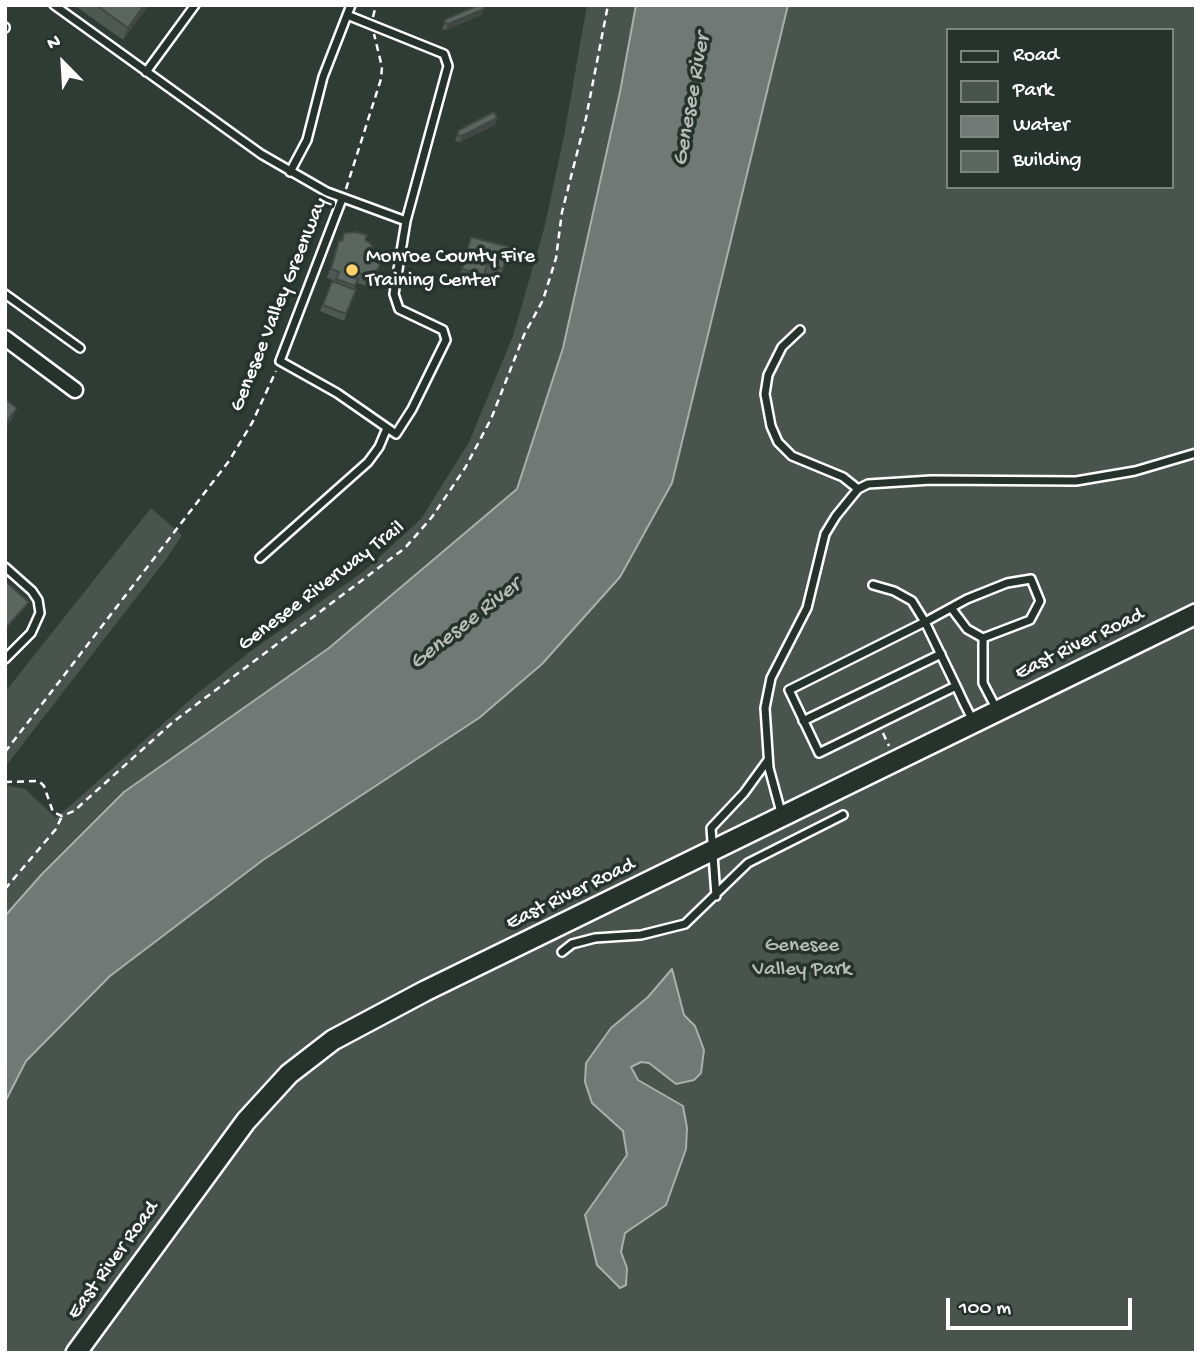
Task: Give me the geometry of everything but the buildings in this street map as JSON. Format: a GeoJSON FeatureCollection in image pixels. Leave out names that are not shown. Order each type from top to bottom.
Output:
{"type":"FeatureCollection","features":[{"type":"Feature","properties":{"kind":"street"},"geometry":{"type":"LineString","coordinates":[[5,338],[75,390]]}},
{"type":"Feature","properties":{"kind":"street","name":"East River Road"},"geometry":{"type":"LineString","coordinates":[[76,1353],[266,1096],[302,1063],[333,1040],[366,1021],[1196,614]]}},
{"type":"Feature","properties":{"kind":"lane"},"geometry":{"type":"LineString","coordinates":[[54,5],[239,139],[290,172],[342,198],[405,221]]}},
{"type":"Feature","properties":{"kind":"lane"},"geometry":{"type":"LineString","coordinates":[[146,72],[195,5]]}},
{"type":"Feature","properties":{"kind":"lane"},"geometry":{"type":"LineString","coordinates":[[290,172],[307,140],[323,77],[351,5]]}},
{"type":"Feature","properties":{"kind":"lane"},"geometry":{"type":"LineString","coordinates":[[280,361],[337,393],[396,434],[412,409],[446,340],[443,330],[399,309],[394,294],[405,221],[448,66],[444,54],[347,15]]}},
{"type":"Feature","properties":{"kind":"lane","name":"Genesee Valley Greenway"},"geometry":{"type":"LineString","coordinates":[[280,361],[342,198]]}},
{"type":"Feature","properties":{"kind":"lane"},"geometry":{"type":"LineString","coordinates":[[5,294],[80,348]]}},
{"type":"Feature","properties":{"kind":"lane"},"geometry":{"type":"LineString","coordinates":[[800,330],[782,347],[768,375],[765,394],[771,426],[778,442],[792,456],[843,477],[858,489]]}},
{"type":"Feature","properties":{"kind":"lane"},"geometry":{"type":"LineString","coordinates":[[260,558],[368,462],[379,447],[387,428]]}},
{"type":"Feature","properties":{"kind":"lane"},"geometry":{"type":"LineString","coordinates":[[782,817],[768,760],[765,708],[771,678],[807,608],[825,534],[858,489],[868,484],[930,480],[1076,481],[1127,473],[1196,453]]}},
{"type":"Feature","properties":{"kind":"lane"},"geometry":{"type":"LineString","coordinates":[[5,567],[33,591],[38,600],[40,614],[31,633],[5,659]]}},
{"type":"Feature","properties":{"kind":"lane"},"geometry":{"type":"LineString","coordinates":[[956,686],[818,753],[789,690],[967,599],[1007,583],[1031,579],[1040,601],[1030,620],[983,638]]}},
{"type":"Feature","properties":{"kind":"lane"},"geometry":{"type":"LineString","coordinates":[[873,585],[894,591],[912,601],[974,723]]}},
{"type":"Feature","properties":{"kind":"lane"},"geometry":{"type":"LineString","coordinates":[[952,609],[967,629],[983,638]]}},
{"type":"Feature","properties":{"kind":"lane"},"geometry":{"type":"LineString","coordinates":[[983,638],[983,683],[998,711]]}},
{"type":"Feature","properties":{"kind":"lane"},"geometry":{"type":"LineString","coordinates":[[803,721],[941,654]]}},
{"type":"Feature","properties":{"kind":"lane"},"geometry":{"type":"LineString","coordinates":[[716,896],[711,828],[744,793],[768,760]]}},
{"type":"Feature","properties":{"kind":"lane"},"geometry":{"type":"LineString","coordinates":[[562,952],[572,944],[595,938],[640,935],[684,924],[748,863],[843,816]]}},
{"type":"Feature","properties":{"kind":"path","name":"Genesee Valley Greenway"},"geometry":{"type":"LineString","coordinates":[[342,198],[381,79],[382,67],[373,26],[376,5]]}},
{"type":"Feature","properties":{"kind":"path","name":"Genesee Riverway Trail"},"geometry":{"type":"LineString","coordinates":[[62,816],[80,807],[196,703],[405,548],[432,517],[466,468],[491,419],[524,335],[543,300],[556,258],[562,212],[586,118],[608,5]]}},
{"type":"Feature","properties":{"kind":"path","name":"Genesee Valley Greenway"},"geometry":{"type":"LineString","coordinates":[[5,752],[229,461],[252,423],[280,361]]}},
{"type":"Feature","properties":{"kind":"path"},"geometry":{"type":"LineString","coordinates":[[5,782],[39,781],[44,786],[53,812],[62,816],[56,829],[5,889]]}},
{"type":"Feature","properties":{"kind":"green space"},"geometry":{"type":"Polygon","coordinates":[[[587,5],[636,5],[620,92],[563,348],[517,489],[329,648],[124,792],[42,874],[5,916],[5,785],[25,789],[56,818],[198,693],[251,651],[364,571],[421,519],[469,442],[513,336],[545,225],[587,5]]]}},
{"type":"Feature","properties":{"kind":"green space","name":"Genesee Valley Park"},"geometry":{"type":"Polygon","coordinates":[[[788,5],[1196,5],[1196,1353],[5,1353],[5,1102],[26,1061],[110,976],[263,860],[479,718],[542,664],[620,577],[762,109],[788,5]]]}},
{"type":"Feature","properties":{"kind":"green space"},"geometry":{"type":"Polygon","coordinates":[[[151,508],[182,535],[5,767],[5,692],[151,508]]]}},
{"type":"Feature","properties":{"kind":"water","name":"Genesee River"},"geometry":{"type":"Polygon","coordinates":[[[636,5],[788,5],[672,483],[620,577],[542,664],[479,718],[263,860],[110,976],[26,1061],[5,1102],[5,916],[42,874],[124,792],[329,648],[517,489],[563,348],[620,92],[636,5]]]}},
{"type":"Feature","properties":{"kind":"water"},"geometry":{"type":"Polygon","coordinates":[[[672,969],[684,1015],[695,1026],[704,1050],[701,1073],[694,1080],[676,1084],[649,1063],[641,1062],[631,1067],[638,1080],[683,1106],[687,1128],[686,1149],[666,1205],[625,1233],[621,1252],[627,1268],[626,1285],[620,1288],[597,1265],[585,1215],[627,1155],[623,1131],[592,1103],[585,1082],[586,1063],[611,1028],[648,997],[672,969]]]}},
{"type":"Feature","properties":{"kind":"place","name":"Monroe County Fire Training Center"},"geometry":{"type":"Point","coordinates":[352,270]}}]}
